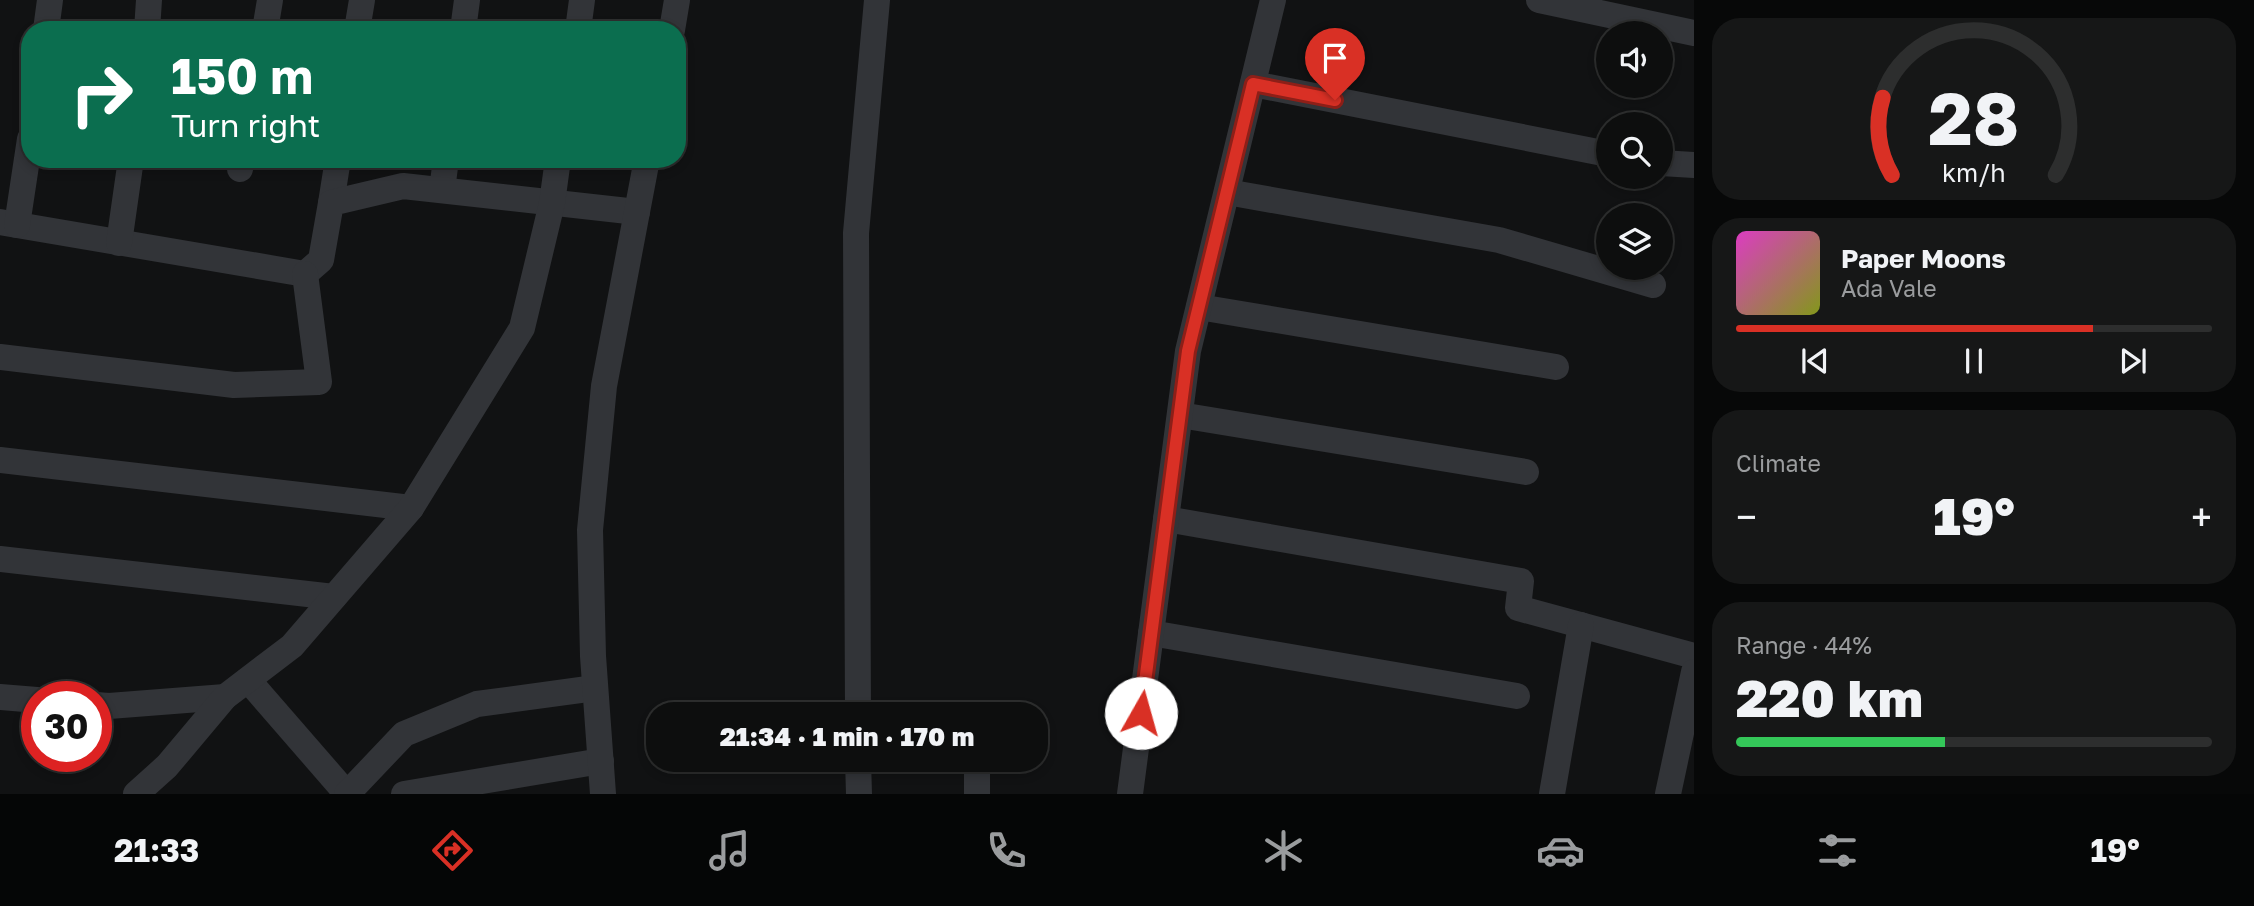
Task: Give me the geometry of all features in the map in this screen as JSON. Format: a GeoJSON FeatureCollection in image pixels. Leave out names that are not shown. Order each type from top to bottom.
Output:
{"type":"FeatureCollection","features":[{"type":"Feature","properties":{"kind":"street"},"geometry":{"type":"LineString","coordinates":[[47,21],[50,0]]}},
{"type":"Feature","properties":{"kind":"street"},"geometry":{"type":"LineString","coordinates":[[148,21],[149,0]]}},
{"type":"Feature","properties":{"kind":"street"},"geometry":{"type":"LineString","coordinates":[[267,21],[271,0]]}},
{"type":"Feature","properties":{"kind":"street"},"geometry":{"type":"LineString","coordinates":[[358,21],[362,0]]}},
{"type":"Feature","properties":{"kind":"street"},"geometry":{"type":"LineString","coordinates":[[464,21],[467,0]]}},
{"type":"Feature","properties":{"kind":"street"},"geometry":{"type":"LineString","coordinates":[[579,21],[582,0]]}},
{"type":"Feature","properties":{"kind":"street"},"geometry":{"type":"LineString","coordinates":[[674,21],[677,0]]}},
{"type":"Feature","properties":{"kind":"street"},"geometry":{"type":"LineString","coordinates":[[858,702],[856,233],[877,0]]}},
{"type":"Feature","properties":{"kind":"street"},"geometry":{"type":"LineString","coordinates":[[1130,794],[1188,351],[1273,0]]}},
{"type":"Feature","properties":{"kind":"street"},"geometry":{"type":"LineString","coordinates":[[1539,0],[1694,33]]}},
{"type":"Feature","properties":{"kind":"street"},"geometry":{"type":"LineString","coordinates":[[1253,84],[1596,152]]}},
{"type":"Feature","properties":{"kind":"street"},"geometry":{"type":"LineString","coordinates":[[1673,164],[1694,165]]}},
{"type":"Feature","properties":{"kind":"street"},"geometry":{"type":"LineString","coordinates":[[23,168],[9,224],[305,274]]}},
{"type":"Feature","properties":{"kind":"street"},"geometry":{"type":"LineString","coordinates":[[119,243],[130,168]]}},
{"type":"Feature","properties":{"kind":"street"},"geometry":{"type":"LineString","coordinates":[[305,274],[321,260],[337,168]]}},
{"type":"Feature","properties":{"kind":"street"},"geometry":{"type":"LineString","coordinates":[[442,190],[445,168]]}},
{"type":"Feature","properties":{"kind":"street"},"geometry":{"type":"LineString","coordinates":[[136,794],[167,766],[225,697],[292,646],[411,508],[522,328],[552,203],[557,168]]}},
{"type":"Feature","properties":{"kind":"street"},"geometry":{"type":"LineString","coordinates":[[603,794],[595,688],[590,530],[604,386],[645,168]]}},
{"type":"Feature","properties":{"kind":"street"},"geometry":{"type":"LineString","coordinates":[[331,203],[403,186],[637,212]]}},
{"type":"Feature","properties":{"kind":"street"},"geometry":{"type":"LineString","coordinates":[[1227,192],[1499,240],[1653,285]]}},
{"type":"Feature","properties":{"kind":"street"},"geometry":{"type":"LineString","coordinates":[[0,357],[234,385],[319,382],[305,274]]}},
{"type":"Feature","properties":{"kind":"street"},"geometry":{"type":"LineString","coordinates":[[1199,307],[1556,367]]}},
{"type":"Feature","properties":{"kind":"street"},"geometry":{"type":"LineString","coordinates":[[1180,415],[1526,472]]}},
{"type":"Feature","properties":{"kind":"street"},"geometry":{"type":"LineString","coordinates":[[0,460],[411,508]]}},
{"type":"Feature","properties":{"kind":"street"},"geometry":{"type":"LineString","coordinates":[[1166,519],[1521,581],[1518,608],[1694,656]]}},
{"type":"Feature","properties":{"kind":"street"},"geometry":{"type":"LineString","coordinates":[[0,559],[334,597]]}},
{"type":"Feature","properties":{"kind":"street"},"geometry":{"type":"LineString","coordinates":[[1552,794],[1581,625]]}},
{"type":"Feature","properties":{"kind":"street"},"geometry":{"type":"LineString","coordinates":[[1152,633],[1517,695]]}},
{"type":"Feature","properties":{"kind":"street"},"geometry":{"type":"LineString","coordinates":[[1668,794],[1694,673]]}},
{"type":"Feature","properties":{"kind":"street"},"geometry":{"type":"LineString","coordinates":[[248,680],[347,794],[404,734],[477,704],[595,688]]}},
{"type":"Feature","properties":{"kind":"street"},"geometry":{"type":"LineString","coordinates":[[0,697],[21,699]]}},
{"type":"Feature","properties":{"kind":"street"},"geometry":{"type":"LineString","coordinates":[[112,706],[225,697]]}},
{"type":"Feature","properties":{"kind":"street"},"geometry":{"type":"LineString","coordinates":[[404,794],[601,761]]}},
{"type":"Feature","properties":{"kind":"street"},"geometry":{"type":"LineString","coordinates":[[858,772],[859,794]]}},
{"type":"Feature","properties":{"kind":"street"},"geometry":{"type":"LineString","coordinates":[[977,772],[977,794]]}},
{"type":"Feature","properties":{"kind":"route"},"geometry":{"type":"LineString","coordinates":[[1141,713],[1188,351],[1253,84],[1335,100]]}}]}
